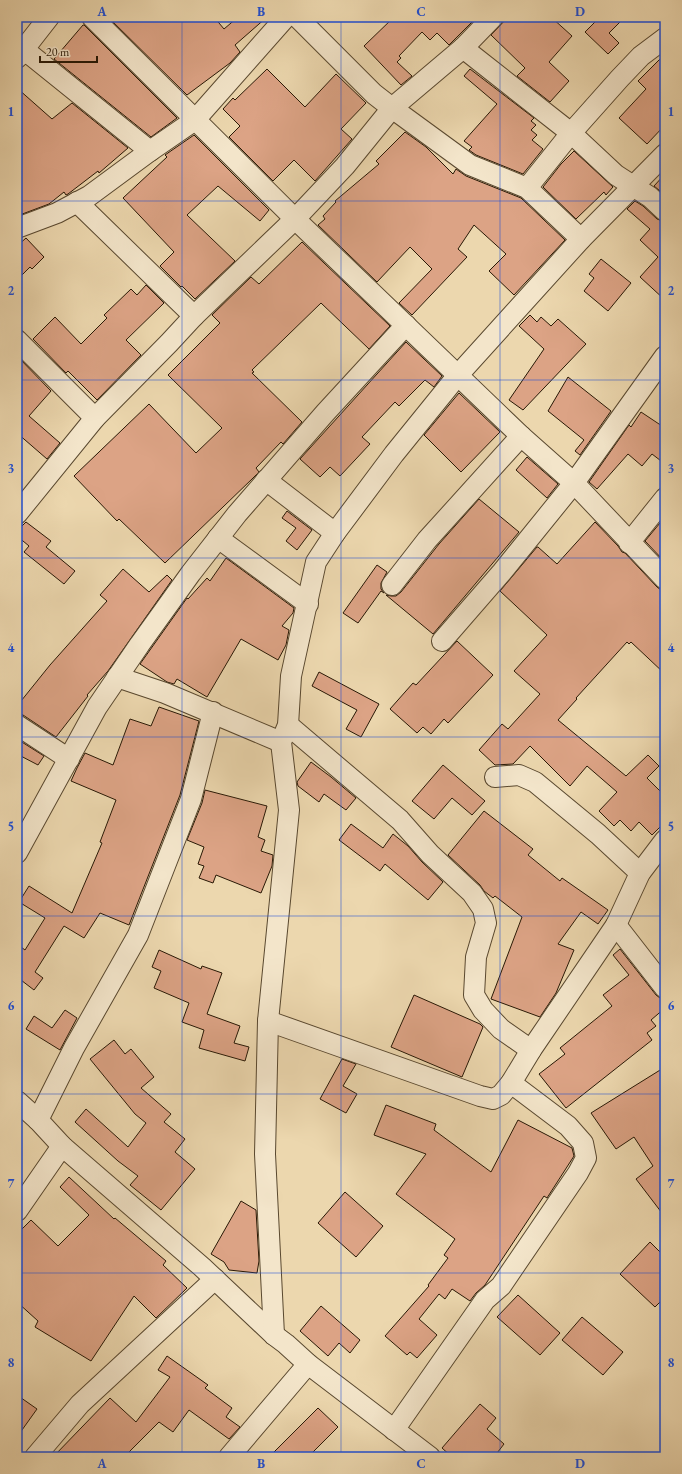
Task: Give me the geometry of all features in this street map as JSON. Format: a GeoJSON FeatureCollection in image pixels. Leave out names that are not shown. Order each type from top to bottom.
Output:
{"type":"FeatureCollection","features":[{"type":"Feature","properties":{"kind":"street"},"geometry":{"type":"LineString","coordinates":[[49,17],[19,52],[32,56],[150,151]]}},
{"type":"Feature","properties":{"kind":"street"},"geometry":{"type":"LineString","coordinates":[[92,17],[295,219],[521,436],[574,483],[629,543],[665,579]]}},
{"type":"Feature","properties":{"kind":"street"},"geometry":{"type":"LineString","coordinates":[[17,228],[57,213],[89,196],[195,120],[286,17]]}},
{"type":"Feature","properties":{"kind":"street"},"geometry":{"type":"LineString","coordinates":[[297,17],[374,94],[470,165],[527,188],[581,239]]}},
{"type":"Feature","properties":{"kind":"street"},"geometry":{"type":"LineString","coordinates":[[17,514],[95,418],[194,316],[295,219],[345,166],[392,108],[463,48],[493,17]]}},
{"type":"Feature","properties":{"kind":"street"},"geometry":{"type":"LineString","coordinates":[[527,188],[571,133],[641,56],[665,38]]}},
{"type":"Feature","properties":{"kind":"street"},"geometry":{"type":"LineString","coordinates":[[463,48],[571,133],[616,175],[650,197],[665,211]]}},
{"type":"Feature","properties":{"kind":"street"},"geometry":{"type":"LineString","coordinates":[[274,1336],[266,1154],[268,1021],[289,810],[285,733],[291,676],[316,562],[335,533],[394,454],[458,375],[581,239],[665,154]]}},
{"type":"Feature","properties":{"kind":"street"},"geometry":{"type":"LineString","coordinates":[[77,202],[194,316]]}},
{"type":"Feature","properties":{"kind":"street"},"geometry":{"type":"LineString","coordinates":[[17,852],[97,707],[140,644],[218,538],[266,480],[325,413],[406,325]]}},
{"type":"Feature","properties":{"kind":"street"},"geometry":{"type":"LineString","coordinates":[[17,340],[95,418]]}},
{"type":"Feature","properties":{"kind":"street"},"geometry":{"type":"LineString","coordinates":[[442,641],[502,572],[574,483],[665,356]]}},
{"type":"Feature","properties":{"kind":"street"},"geometry":{"type":"LineString","coordinates":[[392,585],[427,540],[521,436]]}},
{"type":"Feature","properties":{"kind":"street"},"geometry":{"type":"LineString","coordinates":[[266,480],[335,533]]}},
{"type":"Feature","properties":{"kind":"street"},"geometry":{"type":"LineString","coordinates":[[629,543],[665,498]]}},
{"type":"Feature","properties":{"kind":"street"},"geometry":{"type":"LineString","coordinates":[[218,538],[308,604]]}},
{"type":"Feature","properties":{"kind":"street"},"geometry":{"type":"LineString","coordinates":[[117,677],[165,693],[213,712],[285,733],[400,820],[430,854],[472,893],[483,909],[486,923],[476,957],[474,995],[483,1010],[501,1029],[531,1050]]}},
{"type":"Feature","properties":{"kind":"street"},"geometry":{"type":"LineString","coordinates":[[38,1120],[74,1048],[138,935],[191,799],[213,712]]}},
{"type":"Feature","properties":{"kind":"street"},"geometry":{"type":"LineString","coordinates":[[17,725],[69,759]]}},
{"type":"Feature","properties":{"kind":"street"},"geometry":{"type":"LineString","coordinates":[[495,777],[519,775],[535,782],[598,834],[640,873]]}},
{"type":"Feature","properties":{"kind":"street"},"geometry":{"type":"LineString","coordinates":[[268,1021],[480,1096],[493,1099],[501,1095],[511,1083],[531,1050],[616,925],[640,873],[665,840]]}},
{"type":"Feature","properties":{"kind":"street"},"geometry":{"type":"LineString","coordinates":[[616,925],[665,988]]}},
{"type":"Feature","properties":{"kind":"street"},"geometry":{"type":"LineString","coordinates":[[394,1430],[485,1300],[501,1286],[586,1158],[583,1143],[568,1126],[511,1083]]}},
{"type":"Feature","properties":{"kind":"street"},"geometry":{"type":"LineString","coordinates":[[17,1101],[38,1120],[62,1146],[215,1279],[274,1336],[286,1344],[308,1364],[430,1457]]}},
{"type":"Feature","properties":{"kind":"street"},"geometry":{"type":"LineString","coordinates":[[17,1211],[62,1146]]}},
{"type":"Feature","properties":{"kind":"street"},"geometry":{"type":"LineString","coordinates":[[35,1457],[80,1404],[215,1279]]}},
{"type":"Feature","properties":{"kind":"street"},"geometry":{"type":"LineString","coordinates":[[229,1457],[308,1364]]}},
{"type":"Feature","properties":{"kind":"building"},"geometry":{"type":"Polygon","coordinates":[[[108,17],[214,17],[224,29],[238,17],[267,17],[235,45],[240,52],[230,63],[187,95],[108,17]]]}},
{"type":"Feature","properties":{"kind":"building"},"geometry":{"type":"Polygon","coordinates":[[[394,17],[477,17],[449,45],[437,33],[430,40],[422,32],[399,56],[401,58],[397,62],[412,76],[401,85],[364,46],[394,17]]]}},
{"type":"Feature","properties":{"kind":"building"},"geometry":{"type":"Polygon","coordinates":[[[508,17],[551,17],[572,36],[549,62],[569,81],[550,102],[517,76],[525,68],[491,35],[508,17]]]}},
{"type":"Feature","properties":{"kind":"building"},"geometry":{"type":"Polygon","coordinates":[[[600,17],[625,17],[609,33],[619,43],[608,54],[585,32],[600,17]]]}},
{"type":"Feature","properties":{"kind":"building"},"geometry":{"type":"Polygon","coordinates":[[[83,25],[177,118],[151,137],[54,59],[83,25]]]}},
{"type":"Feature","properties":{"kind":"building"},"geometry":{"type":"Polygon","coordinates":[[[665,54],[665,125],[647,144],[619,118],[646,89],[638,81],[665,54]]]}},
{"type":"Feature","properties":{"kind":"building"},"geometry":{"type":"Polygon","coordinates":[[[267,69],[305,107],[336,74],[366,103],[341,129],[352,139],[315,181],[294,160],[273,181],[229,137],[240,126],[223,109],[233,98],[235,100],[267,69]]]}},
{"type":"Feature","properties":{"kind":"building"},"geometry":{"type":"Polygon","coordinates":[[[470,69],[534,118],[531,121],[536,125],[531,130],[537,135],[532,140],[543,149],[523,174],[476,155],[469,150],[472,147],[464,141],[497,104],[464,76],[470,69]]]}},
{"type":"Feature","properties":{"kind":"building"},"geometry":{"type":"Polygon","coordinates":[[[17,88],[52,119],[72,103],[128,148],[99,173],[98,171],[68,194],[66,195],[64,192],[49,204],[17,216],[17,88]]]}},
{"type":"Feature","properties":{"kind":"building"},"geometry":{"type":"Polygon","coordinates":[[[405,132],[426,147],[453,174],[456,169],[466,176],[521,198],[565,240],[514,295],[489,271],[506,254],[474,225],[458,249],[467,257],[412,315],[399,303],[432,269],[410,247],[377,282],[318,225],[325,219],[323,216],[336,202],[335,201],[379,164],[376,161],[405,132]]]}},
{"type":"Feature","properties":{"kind":"building"},"geometry":{"type":"Polygon","coordinates":[[[194,135],[269,210],[260,221],[218,186],[187,215],[235,261],[195,299],[160,266],[174,252],[123,198],[167,157],[165,155],[194,135]]]}},
{"type":"Feature","properties":{"kind":"building"},"geometry":{"type":"Polygon","coordinates":[[[574,151],[613,187],[606,195],[604,192],[576,219],[543,187],[561,164],[574,151]]]}},
{"type":"Feature","properties":{"kind":"building"},"geometry":{"type":"Polygon","coordinates":[[[665,174],[665,195],[654,186],[665,174]]]}},
{"type":"Feature","properties":{"kind":"building"},"geometry":{"type":"Polygon","coordinates":[[[635,201],[657,219],[665,222],[665,300],[640,277],[658,257],[640,240],[650,229],[627,209],[635,201]]]}},
{"type":"Feature","properties":{"kind":"building"},"geometry":{"type":"Polygon","coordinates":[[[26,238],[44,257],[32,269],[30,267],[17,280],[17,246],[26,238]]]}},
{"type":"Feature","properties":{"kind":"building"},"geometry":{"type":"Polygon","coordinates":[[[302,242],[390,326],[369,349],[321,303],[252,370],[254,372],[252,373],[302,422],[283,444],[281,442],[256,468],[259,472],[165,563],[119,519],[117,521],[74,476],[149,404],[196,453],[222,428],[168,375],[220,323],[212,315],[251,277],[259,284],[302,242]]]}},
{"type":"Feature","properties":{"kind":"building"},"geometry":{"type":"Polygon","coordinates":[[[601,259],[631,283],[608,311],[584,291],[594,278],[589,274],[601,259]]]}},
{"type":"Feature","properties":{"kind":"building"},"geometry":{"type":"Polygon","coordinates":[[[146,285],[164,303],[126,340],[141,355],[97,400],[68,371],[66,373],[33,339],[55,317],[81,344],[107,318],[104,315],[131,289],[137,295],[146,285]]]}},
{"type":"Feature","properties":{"kind":"building"},"geometry":{"type":"Polygon","coordinates":[[[530,315],[537,322],[541,317],[551,326],[558,319],[586,344],[523,410],[509,400],[544,349],[519,326],[530,315]]]}},
{"type":"Feature","properties":{"kind":"building"},"geometry":{"type":"Polygon","coordinates":[[[406,342],[442,376],[434,387],[425,380],[399,406],[395,402],[362,437],[370,444],[340,476],[330,467],[320,477],[300,459],[406,342]]]}},
{"type":"Feature","properties":{"kind":"building"},"geometry":{"type":"Polygon","coordinates":[[[17,356],[51,391],[29,416],[60,443],[47,459],[17,433],[17,356]]]}},
{"type":"Feature","properties":{"kind":"building"},"geometry":{"type":"Polygon","coordinates":[[[568,377],[611,411],[580,455],[575,451],[584,440],[548,411],[568,377]]]}},
{"type":"Feature","properties":{"kind":"building"},"geometry":{"type":"Polygon","coordinates":[[[459,393],[500,432],[461,472],[424,435],[459,393]]]}},
{"type":"Feature","properties":{"kind":"building"},"geometry":{"type":"Polygon","coordinates":[[[641,412],[665,428],[665,464],[652,454],[642,466],[628,454],[597,489],[589,482],[629,425],[631,427],[641,412]]]}},
{"type":"Feature","properties":{"kind":"building"},"geometry":{"type":"Polygon","coordinates":[[[527,457],[558,484],[547,498],[516,470],[527,457]]]}},
{"type":"Feature","properties":{"kind":"building"},"geometry":{"type":"Polygon","coordinates":[[[479,499],[519,532],[433,634],[386,595],[396,596],[401,592],[439,544],[479,499]]]}},
{"type":"Feature","properties":{"kind":"building"},"geometry":{"type":"Polygon","coordinates":[[[287,511],[312,530],[297,550],[286,541],[296,528],[282,518],[287,511]]]}},
{"type":"Feature","properties":{"kind":"building"},"geometry":{"type":"Polygon","coordinates":[[[665,517],[665,562],[645,541],[665,517]]]}},
{"type":"Feature","properties":{"kind":"building"},"geometry":{"type":"Polygon","coordinates":[[[26,522],[51,541],[46,547],[75,571],[64,584],[24,552],[29,546],[17,536],[17,531],[26,522]]]}},
{"type":"Feature","properties":{"kind":"building"},"geometry":{"type":"Polygon","coordinates":[[[595,522],[657,587],[661,590],[665,590],[665,674],[631,642],[629,644],[627,642],[558,720],[626,776],[648,755],[659,766],[647,778],[665,796],[665,822],[652,835],[639,822],[631,831],[620,820],[614,826],[599,811],[617,792],[587,766],[570,786],[530,746],[513,764],[495,765],[479,750],[502,724],[508,729],[540,694],[514,671],[547,635],[500,591],[537,547],[557,564],[595,522]]]}},
{"type":"Feature","properties":{"kind":"building"},"geometry":{"type":"Polygon","coordinates":[[[226,558],[294,608],[293,613],[282,626],[289,630],[286,645],[278,660],[241,639],[207,697],[177,679],[174,684],[167,682],[140,664],[187,598],[188,599],[207,578],[210,581],[226,558]]]}},
{"type":"Feature","properties":{"kind":"building"},"geometry":{"type":"Polygon","coordinates":[[[377,565],[387,572],[381,583],[381,589],[384,593],[381,591],[358,623],[343,613],[377,565]]]}},
{"type":"Feature","properties":{"kind":"building"},"geometry":{"type":"Polygon","coordinates":[[[123,569],[149,592],[167,575],[172,580],[108,671],[87,695],[88,696],[56,737],[23,715],[17,714],[17,706],[50,665],[107,601],[100,595],[123,569]]]}},
{"type":"Feature","properties":{"kind":"building"},"geometry":{"type":"Polygon","coordinates":[[[457,641],[493,675],[448,723],[444,719],[431,734],[423,727],[417,733],[390,709],[413,683],[416,685],[457,641]]]}},
{"type":"Feature","properties":{"kind":"building"},"geometry":{"type":"Polygon","coordinates":[[[319,672],[379,704],[361,737],[346,729],[357,710],[312,686],[319,672]]]}},
{"type":"Feature","properties":{"kind":"building"},"geometry":{"type":"Polygon","coordinates":[[[159,707],[199,721],[180,795],[129,925],[100,913],[84,938],[64,926],[35,972],[43,978],[34,990],[17,977],[17,944],[25,950],[45,918],[19,902],[29,886],[72,913],[102,843],[100,842],[116,800],[71,781],[85,753],[113,765],[130,719],[151,726],[159,707]]]}},
{"type":"Feature","properties":{"kind":"building"},"geometry":{"type":"Polygon","coordinates":[[[17,739],[44,756],[38,765],[17,754],[17,739]]]}},
{"type":"Feature","properties":{"kind":"building"},"geometry":{"type":"Polygon","coordinates":[[[311,762],[356,798],[346,810],[324,794],[319,802],[298,786],[297,782],[311,762]]]}},
{"type":"Feature","properties":{"kind":"building"},"geometry":{"type":"Polygon","coordinates":[[[443,765],[485,801],[472,815],[452,798],[434,819],[412,801],[443,765]]]}},
{"type":"Feature","properties":{"kind":"building"},"geometry":{"type":"Polygon","coordinates":[[[205,790],[267,806],[258,837],[265,840],[261,851],[273,855],[272,866],[261,893],[216,875],[213,883],[199,878],[204,866],[198,864],[204,847],[187,840],[202,803],[205,790]]]}},
{"type":"Feature","properties":{"kind":"building"},"geometry":{"type":"Polygon","coordinates":[[[484,811],[533,849],[528,855],[560,881],[562,878],[608,910],[598,924],[581,912],[558,944],[574,950],[556,993],[540,1017],[491,999],[522,917],[495,896],[493,898],[484,891],[480,885],[448,855],[484,811]]]}},
{"type":"Feature","properties":{"kind":"building"},"geometry":{"type":"Polygon","coordinates":[[[351,824],[383,848],[393,834],[408,846],[443,882],[428,900],[385,864],[380,871],[339,840],[351,824]]]}},
{"type":"Feature","properties":{"kind":"building"},"geometry":{"type":"Polygon","coordinates":[[[620,949],[656,995],[665,999],[665,1008],[651,1020],[656,1026],[647,1033],[652,1040],[566,1108],[539,1074],[565,1054],[560,1048],[612,1006],[603,995],[629,975],[613,955],[620,949]]]}},
{"type":"Feature","properties":{"kind":"building"},"geometry":{"type":"Polygon","coordinates":[[[159,950],[201,969],[202,966],[222,973],[207,1014],[240,1026],[234,1043],[249,1047],[245,1061],[199,1048],[204,1030],[182,1022],[189,1003],[154,988],[161,971],[152,967],[159,950]]]}},
{"type":"Feature","properties":{"kind":"building"},"geometry":{"type":"Polygon","coordinates":[[[414,995],[480,1024],[483,1027],[462,1077],[391,1047],[414,995]]]}},
{"type":"Feature","properties":{"kind":"building"},"geometry":{"type":"Polygon","coordinates":[[[65,1010],[77,1018],[60,1050],[26,1029],[34,1016],[52,1028],[65,1010]]]}},
{"type":"Feature","properties":{"kind":"building"},"geometry":{"type":"Polygon","coordinates":[[[114,1040],[125,1054],[131,1049],[154,1077],[141,1088],[171,1114],[164,1122],[185,1139],[175,1152],[195,1169],[161,1210],[130,1185],[138,1176],[118,1161],[75,1122],[86,1109],[128,1147],[146,1123],[135,1114],[90,1059],[114,1040]]]}},
{"type":"Feature","properties":{"kind":"building"},"geometry":{"type":"Polygon","coordinates":[[[342,1059],[356,1064],[343,1086],[357,1094],[346,1113],[320,1099],[342,1059]]]}},
{"type":"Feature","properties":{"kind":"building"},"geometry":{"type":"Polygon","coordinates":[[[665,1067],[665,1217],[636,1179],[653,1166],[634,1137],[616,1149],[591,1113],[665,1067]]]}},
{"type":"Feature","properties":{"kind":"building"},"geometry":{"type":"Polygon","coordinates":[[[386,1105],[436,1124],[434,1130],[491,1172],[518,1120],[572,1148],[574,1156],[547,1198],[544,1196],[485,1285],[470,1301],[452,1289],[445,1299],[439,1294],[419,1319],[437,1335],[417,1358],[410,1352],[407,1355],[385,1336],[429,1286],[428,1285],[448,1258],[444,1255],[455,1239],[396,1194],[426,1154],[374,1135],[386,1105]]]}},
{"type":"Feature","properties":{"kind":"building"},"geometry":{"type":"Polygon","coordinates":[[[69,1177],[114,1219],[115,1218],[166,1261],[163,1265],[187,1288],[156,1318],[134,1296],[91,1361],[35,1327],[38,1321],[17,1302],[17,1234],[31,1220],[58,1246],[89,1215],[60,1187],[69,1177]]]}},
{"type":"Feature","properties":{"kind":"building"},"geometry":{"type":"Polygon","coordinates":[[[345,1192],[383,1226],[356,1257],[318,1223],[345,1192]]]}},
{"type":"Feature","properties":{"kind":"building"},"geometry":{"type":"Polygon","coordinates":[[[241,1201],[256,1210],[259,1261],[257,1273],[229,1270],[224,1262],[211,1254],[241,1201]]]}},
{"type":"Feature","properties":{"kind":"building"},"geometry":{"type":"Polygon","coordinates":[[[650,1242],[665,1257],[665,1297],[655,1307],[620,1274],[650,1242]]]}},
{"type":"Feature","properties":{"kind":"building"},"geometry":{"type":"Polygon","coordinates":[[[518,1295],[560,1333],[540,1355],[497,1317],[518,1295]]]}},
{"type":"Feature","properties":{"kind":"building"},"geometry":{"type":"Polygon","coordinates":[[[321,1306],[360,1340],[350,1353],[339,1343],[328,1356],[300,1331],[321,1306]]]}},
{"type":"Feature","properties":{"kind":"building"},"geometry":{"type":"Polygon","coordinates":[[[582,1317],[623,1352],[603,1375],[562,1340],[582,1317]]]}},
{"type":"Feature","properties":{"kind":"building"},"geometry":{"type":"Polygon","coordinates":[[[167,1356],[208,1385],[205,1388],[232,1408],[226,1417],[240,1427],[229,1439],[189,1410],[173,1432],[159,1422],[124,1457],[53,1457],[110,1398],[136,1422],[170,1377],[158,1370],[167,1356]]]}},
{"type":"Feature","properties":{"kind":"building"},"geometry":{"type":"Polygon","coordinates":[[[17,1395],[37,1409],[17,1437],[17,1395]]]}},
{"type":"Feature","properties":{"kind":"building"},"geometry":{"type":"Polygon","coordinates":[[[480,1404],[496,1418],[487,1429],[504,1444],[494,1457],[452,1457],[442,1448],[480,1404]]]}},
{"type":"Feature","properties":{"kind":"building"},"geometry":{"type":"Polygon","coordinates":[[[318,1408],[338,1427],[308,1457],[269,1457],[318,1408]]]}}]}
